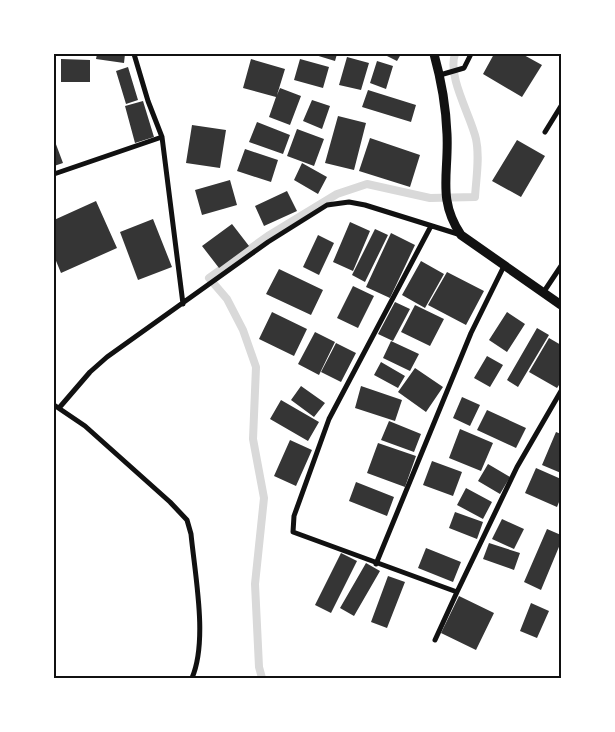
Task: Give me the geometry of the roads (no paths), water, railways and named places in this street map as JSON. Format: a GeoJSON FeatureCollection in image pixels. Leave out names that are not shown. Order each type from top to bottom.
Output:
{"type":"FeatureCollection","features":[{"type":"Feature","properties":{"kind":"street"},"geometry":{"type":"LineString","coordinates":[[134,54],[148,101],[162,137],[183,304]]}},
{"type":"Feature","properties":{"kind":"street"},"geometry":{"type":"LineString","coordinates":[[434,54],[440,75],[448,135],[444,176],[448,204],[452,222],[461,236]]}},
{"type":"Feature","properties":{"kind":"street"},"geometry":{"type":"LineString","coordinates":[[440,75],[464,68],[471,54]]}},
{"type":"Feature","properties":{"kind":"street"},"geometry":{"type":"LineString","coordinates":[[545,132],[561,106]]}},
{"type":"Feature","properties":{"kind":"street"},"geometry":{"type":"LineString","coordinates":[[54,174],[162,137]]}},
{"type":"Feature","properties":{"kind":"street"},"geometry":{"type":"LineString","coordinates":[[192,678],[197,666],[200,646],[191,534],[187,520],[170,502],[85,426],[56,407],[90,372],[106,357],[226,274],[268,242],[327,206],[349,202],[365,205],[461,236],[561,305]]}},
{"type":"Feature","properties":{"kind":"street"},"geometry":{"type":"LineString","coordinates":[[431,226],[329,419],[304,487],[292,527],[293,532],[297,535],[457,592]]}},
{"type":"Feature","properties":{"kind":"street"},"geometry":{"type":"LineString","coordinates":[[376,564],[471,333],[504,266]]}},
{"type":"Feature","properties":{"kind":"street"},"geometry":{"type":"LineString","coordinates":[[543,293],[561,266]]}},
{"type":"Feature","properties":{"kind":"street"},"geometry":{"type":"LineString","coordinates":[[435,640],[517,467],[561,391]]}},
{"type":"Feature","properties":{"kind":"waterway"},"geometry":{"type":"LineString","coordinates":[[262,678],[259,667],[255,584],[264,498],[253,439],[256,367],[243,330],[227,299],[209,278],[268,236],[337,194],[367,184],[430,198],[475,197],[478,161],[477,146],[454,74],[453,63],[455,54]]}}]}
